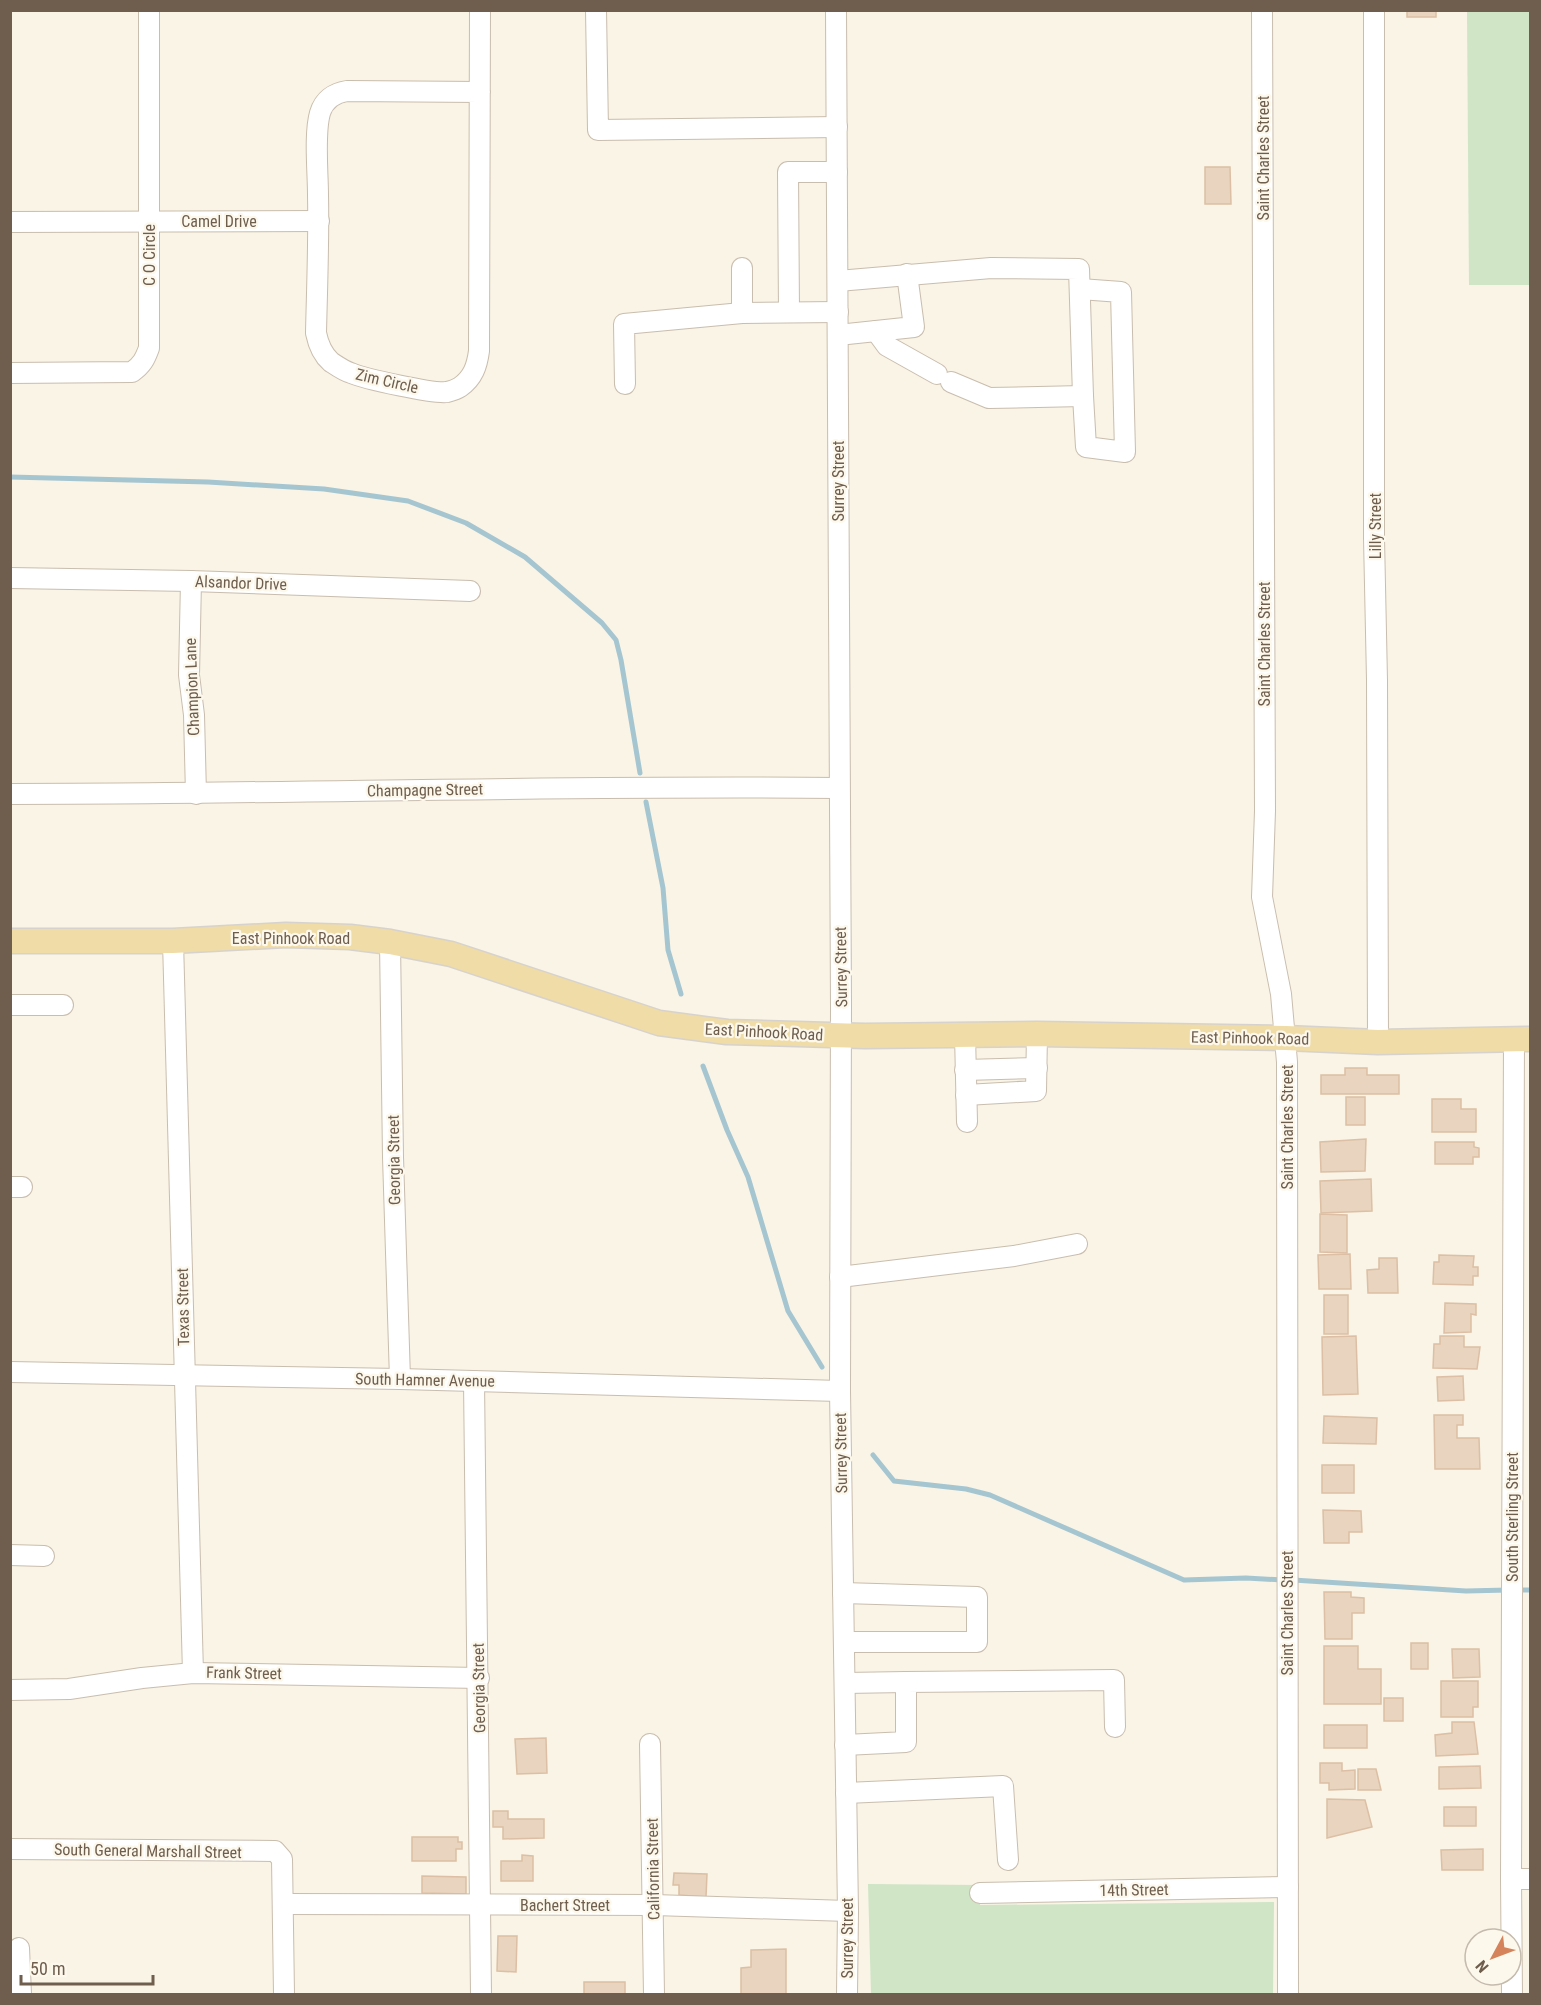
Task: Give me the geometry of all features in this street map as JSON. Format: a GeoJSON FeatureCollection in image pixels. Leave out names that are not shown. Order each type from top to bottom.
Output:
{"type":"FeatureCollection","features":[{"type":"Feature","properties":{"kind":"main road","name":"East Pinhook Road"},"geometry":{"type":"LineString","coordinates":[[10,941],[173,941],[286,935],[350,937],[390,942],[451,954],[659,1023],[727,1032],[841,1035],[1037,1034],[1286,1038],[1378,1042],[1522,1039]]}},
{"type":"Feature","properties":{"kind":"street","name":"C O Circle"},"geometry":{"type":"LineString","coordinates":[[10,373],[132,372],[141,366],[149,348],[149,10]]}},
{"type":"Feature","properties":{"kind":"street","name":"Zim Circle"},"geometry":{"type":"LineString","coordinates":[[480,10],[480,92],[479,351],[474,372],[467,381],[448,392],[434,392],[353,374],[328,360],[320,348],[316,333],[320,115],[328,99],[339,92],[480,92]]}},
{"type":"Feature","properties":{"kind":"street"},"geometry":{"type":"LineString","coordinates":[[596,10],[598,130],[837,127]]}},
{"type":"Feature","properties":{"kind":"street","name":"Surrey Street"},"geometry":{"type":"LineString","coordinates":[[836,10],[841,1035],[840,1391],[848,1911],[847,1995]]}},
{"type":"Feature","properties":{"kind":"street","name":"Saint Charles Street"},"geometry":{"type":"LineString","coordinates":[[1262,10],[1264,811],[1262,897],[1281,994],[1286,1038],[1288,1995]]}},
{"type":"Feature","properties":{"kind":"street","name":"Lilly Street"},"geometry":{"type":"LineString","coordinates":[[1374,10],[1374,538],[1377,680],[1378,1042]]}},
{"type":"Feature","properties":{"kind":"street"},"geometry":{"type":"LineString","coordinates":[[789,312],[788,172],[837,172]]}},
{"type":"Feature","properties":{"kind":"street","name":"Camel Drive"},"geometry":{"type":"LineString","coordinates":[[10,222],[149,220],[319,222]]}},
{"type":"Feature","properties":{"kind":"street"},"geometry":{"type":"LineString","coordinates":[[742,268],[742,313]]}},
{"type":"Feature","properties":{"kind":"street"},"geometry":{"type":"LineString","coordinates":[[838,281],[991,268],[1079,269],[1086,447],[1125,452],[1121,292],[1080,289]]}},
{"type":"Feature","properties":{"kind":"street"},"geometry":{"type":"LineString","coordinates":[[907,274],[919,363]]}},
{"type":"Feature","properties":{"kind":"street"},"geometry":{"type":"LineString","coordinates":[[625,384],[624,324],[742,313],[838,312]]}},
{"type":"Feature","properties":{"kind":"street"},"geometry":{"type":"LineString","coordinates":[[838,335],[914,327]]}},
{"type":"Feature","properties":{"kind":"street"},"geometry":{"type":"LineString","coordinates":[[876,331],[887,346],[944,378],[989,398],[1083,396]]}},
{"type":"Feature","properties":{"kind":"street","name":"Alsandor Drive"},"geometry":{"type":"LineString","coordinates":[[10,578],[191,581],[470,591]]}},
{"type":"Feature","properties":{"kind":"street","name":"Champion Lane"},"geometry":{"type":"LineString","coordinates":[[191,581],[189,675],[194,715],[195,794]]}},
{"type":"Feature","properties":{"kind":"street","name":"Champagne Street"},"geometry":{"type":"LineString","coordinates":[[10,794],[195,794],[596,787],[839,788]]}},
{"type":"Feature","properties":{"kind":"street","name":"Texas Street"},"geometry":{"type":"LineString","coordinates":[[173,941],[193,1672]]}},
{"type":"Feature","properties":{"kind":"street","name":"Georgia Street"},"geometry":{"type":"LineString","coordinates":[[390,942],[399,1379]]}},
{"type":"Feature","properties":{"kind":"street"},"geometry":{"type":"LineString","coordinates":[[10,1005],[63,1005]]}},
{"type":"Feature","properties":{"kind":"street"},"geometry":{"type":"LineString","coordinates":[[965,1034],[966,1122]]}},
{"type":"Feature","properties":{"kind":"street"},"geometry":{"type":"LineString","coordinates":[[966,1095],[1036,1091],[1037,1034]]}},
{"type":"Feature","properties":{"kind":"street","name":"South Sterling Street"},"geometry":{"type":"LineString","coordinates":[[1512,1995],[1510,1879],[1512,1590],[1522,1318],[1522,1039]]}},
{"type":"Feature","properties":{"kind":"street"},"geometry":{"type":"LineString","coordinates":[[965,1070],[1037,1068]]}},
{"type":"Feature","properties":{"kind":"street"},"geometry":{"type":"LineString","coordinates":[[840,1277],[1014,1256],[1077,1244]]}},
{"type":"Feature","properties":{"kind":"street","name":"South Hamner Avenue"},"geometry":{"type":"LineString","coordinates":[[10,1372],[399,1379],[840,1391]]}},
{"type":"Feature","properties":{"kind":"street","name":"Georgia Street"},"geometry":{"type":"LineString","coordinates":[[474,1381],[481,1995]]}},
{"type":"Feature","properties":{"kind":"street"},"geometry":{"type":"LineString","coordinates":[[10,1555],[44,1556]]}},
{"type":"Feature","properties":{"kind":"street"},"geometry":{"type":"LineString","coordinates":[[843,1593],[976,1597],[977,1642],[844,1642]]}},
{"type":"Feature","properties":{"kind":"street","name":"Frank Street"},"geometry":{"type":"LineString","coordinates":[[10,1690],[69,1689],[193,1672],[479,1678]]}},
{"type":"Feature","properties":{"kind":"street"},"geometry":{"type":"LineString","coordinates":[[844,1683],[1114,1680],[1115,1727]]}},
{"type":"Feature","properties":{"kind":"street"},"geometry":{"type":"LineString","coordinates":[[845,1745],[906,1742],[906,1682]]}},
{"type":"Feature","properties":{"kind":"street","name":"California Street"},"geometry":{"type":"LineString","coordinates":[[650,1744],[654,1995]]}},
{"type":"Feature","properties":{"kind":"street"},"geometry":{"type":"LineString","coordinates":[[846,1793],[1003,1786],[1008,1860]]}},
{"type":"Feature","properties":{"kind":"street","name":"South General Marshall Street"},"geometry":{"type":"LineString","coordinates":[[10,1849],[275,1851],[282,1858],[283,1904]]}},
{"type":"Feature","properties":{"kind":"street"},"geometry":{"type":"LineString","coordinates":[[1510,1879],[1530,1879]]}},
{"type":"Feature","properties":{"kind":"street","name":"14th Street"},"geometry":{"type":"LineString","coordinates":[[980,1893],[1288,1887]]}},
{"type":"Feature","properties":{"kind":"street"},"geometry":{"type":"LineString","coordinates":[[283,1904],[284,1995]]}},
{"type":"Feature","properties":{"kind":"street","name":"Bachert Street"},"geometry":{"type":"LineString","coordinates":[[283,1904],[654,1905],[848,1911]]}},
{"type":"Feature","properties":{"kind":"street"},"geometry":{"type":"LineString","coordinates":[[18,1948],[21,1995]]}},
{"type":"Feature","properties":{"kind":"green space"},"geometry":{"type":"Polygon","coordinates":[[[1467,11],[1530,11],[1530,285],[1469,285],[1467,11]]]}},
{"type":"Feature","properties":{"kind":"green space"},"geometry":{"type":"Polygon","coordinates":[[[868,1884],[980,1885],[980,1905],[1274,1902],[1273,1994],[871,1994],[868,1884]]]}},
{"type":"Feature","properties":{"kind":"building"},"geometry":{"type":"Polygon","coordinates":[[[1407,10],[1436,10],[1436,17],[1407,17],[1407,10]]]}},
{"type":"Feature","properties":{"kind":"building"},"geometry":{"type":"Polygon","coordinates":[[[1205,167],[1230,167],[1231,204],[1205,204],[1205,167]]]}},
{"type":"Feature","properties":{"kind":"building"},"geometry":{"type":"Polygon","coordinates":[[[1345,1068],[1367,1068],[1367,1075],[1399,1075],[1399,1094],[1321,1094],[1321,1075],[1345,1075],[1345,1068]]]}},
{"type":"Feature","properties":{"kind":"building"},"geometry":{"type":"Polygon","coordinates":[[[1346,1097],[1365,1097],[1365,1125],[1346,1125],[1346,1097]]]}},
{"type":"Feature","properties":{"kind":"building"},"geometry":{"type":"Polygon","coordinates":[[[1432,1099],[1461,1099],[1461,1109],[1476,1109],[1476,1132],[1432,1132],[1432,1099]]]}},
{"type":"Feature","properties":{"kind":"building"},"geometry":{"type":"Polygon","coordinates":[[[1366,1139],[1365,1171],[1321,1172],[1320,1142],[1366,1139]]]}},
{"type":"Feature","properties":{"kind":"building"},"geometry":{"type":"Polygon","coordinates":[[[1435,1142],[1474,1142],[1474,1147],[1479,1148],[1479,1157],[1473,1157],[1473,1164],[1435,1164],[1435,1142]]]}},
{"type":"Feature","properties":{"kind":"building"},"geometry":{"type":"Polygon","coordinates":[[[1371,1179],[1372,1211],[1321,1213],[1320,1181],[1371,1179]]]}},
{"type":"Feature","properties":{"kind":"building"},"geometry":{"type":"Polygon","coordinates":[[[1320,1214],[1347,1215],[1347,1253],[1320,1252],[1320,1214]]]}},
{"type":"Feature","properties":{"kind":"building"},"geometry":{"type":"Polygon","coordinates":[[[1350,1254],[1351,1289],[1319,1289],[1318,1255],[1350,1254]]]}},
{"type":"Feature","properties":{"kind":"building"},"geometry":{"type":"Polygon","coordinates":[[[1439,1255],[1474,1256],[1473,1267],[1478,1267],[1478,1276],[1473,1276],[1473,1285],[1433,1284],[1434,1262],[1439,1262],[1439,1255]]]}},
{"type":"Feature","properties":{"kind":"building"},"geometry":{"type":"Polygon","coordinates":[[[1379,1258],[1397,1258],[1398,1293],[1368,1293],[1367,1270],[1379,1269],[1379,1258]]]}},
{"type":"Feature","properties":{"kind":"building"},"geometry":{"type":"Polygon","coordinates":[[[1324,1295],[1348,1295],[1348,1334],[1324,1334],[1324,1295]]]}},
{"type":"Feature","properties":{"kind":"building"},"geometry":{"type":"Polygon","coordinates":[[[1445,1303],[1476,1304],[1476,1315],[1471,1314],[1471,1332],[1444,1333],[1445,1303]]]}},
{"type":"Feature","properties":{"kind":"building"},"geometry":{"type":"Polygon","coordinates":[[[1356,1336],[1358,1394],[1323,1395],[1322,1337],[1356,1336]]]}},
{"type":"Feature","properties":{"kind":"building"},"geometry":{"type":"Polygon","coordinates":[[[1440,1336],[1464,1336],[1464,1347],[1480,1347],[1477,1369],[1433,1368],[1434,1344],[1440,1344],[1440,1336]]]}},
{"type":"Feature","properties":{"kind":"building"},"geometry":{"type":"Polygon","coordinates":[[[1463,1376],[1464,1400],[1438,1401],[1437,1377],[1463,1376]]]}},
{"type":"Feature","properties":{"kind":"building"},"geometry":{"type":"Polygon","coordinates":[[[1434,1415],[1463,1415],[1463,1425],[1457,1425],[1457,1438],[1479,1438],[1480,1469],[1435,1469],[1434,1415]]]}},
{"type":"Feature","properties":{"kind":"building"},"geometry":{"type":"Polygon","coordinates":[[[1324,1416],[1377,1418],[1376,1444],[1323,1443],[1324,1416]]]}},
{"type":"Feature","properties":{"kind":"building"},"geometry":{"type":"Polygon","coordinates":[[[1322,1465],[1354,1465],[1354,1493],[1322,1493],[1322,1465]]]}},
{"type":"Feature","properties":{"kind":"building"},"geometry":{"type":"Polygon","coordinates":[[[1323,1510],[1361,1511],[1362,1532],[1349,1532],[1349,1543],[1324,1543],[1323,1510]]]}},
{"type":"Feature","properties":{"kind":"building"},"geometry":{"type":"Polygon","coordinates":[[[1324,1592],[1351,1592],[1351,1597],[1364,1598],[1364,1613],[1352,1613],[1352,1639],[1325,1639],[1324,1592]]]}},
{"type":"Feature","properties":{"kind":"building"},"geometry":{"type":"Polygon","coordinates":[[[1411,1643],[1428,1643],[1428,1669],[1411,1669],[1411,1643]]]}},
{"type":"Feature","properties":{"kind":"building"},"geometry":{"type":"Polygon","coordinates":[[[1324,1646],[1358,1646],[1358,1669],[1381,1669],[1381,1704],[1324,1704],[1324,1646]]]}},
{"type":"Feature","properties":{"kind":"building"},"geometry":{"type":"Polygon","coordinates":[[[1452,1649],[1479,1649],[1480,1677],[1453,1678],[1452,1649]]]}},
{"type":"Feature","properties":{"kind":"building"},"geometry":{"type":"Polygon","coordinates":[[[1441,1681],[1478,1681],[1478,1707],[1473,1707],[1473,1717],[1441,1717],[1441,1681]]]}},
{"type":"Feature","properties":{"kind":"building"},"geometry":{"type":"Polygon","coordinates":[[[1384,1698],[1403,1698],[1403,1721],[1384,1721],[1384,1698]]]}},
{"type":"Feature","properties":{"kind":"building"},"geometry":{"type":"Polygon","coordinates":[[[1452,1722],[1474,1722],[1478,1754],[1436,1756],[1435,1735],[1452,1733],[1452,1722]]]}},
{"type":"Feature","properties":{"kind":"building"},"geometry":{"type":"Polygon","coordinates":[[[1324,1725],[1367,1725],[1367,1748],[1324,1748],[1324,1725]]]}},
{"type":"Feature","properties":{"kind":"building"},"geometry":{"type":"Polygon","coordinates":[[[546,1738],[547,1773],[517,1774],[515,1739],[546,1738]]]}},
{"type":"Feature","properties":{"kind":"building"},"geometry":{"type":"Polygon","coordinates":[[[1320,1763],[1342,1763],[1342,1771],[1355,1770],[1355,1789],[1329,1790],[1329,1783],[1320,1783],[1320,1763]]]}},
{"type":"Feature","properties":{"kind":"building"},"geometry":{"type":"Polygon","coordinates":[[[1480,1766],[1481,1788],[1439,1789],[1439,1767],[1480,1766]]]}},
{"type":"Feature","properties":{"kind":"building"},"geometry":{"type":"Polygon","coordinates":[[[1358,1769],[1376,1769],[1381,1790],[1358,1790],[1358,1769]]]}},
{"type":"Feature","properties":{"kind":"building"},"geometry":{"type":"Polygon","coordinates":[[[1327,1799],[1365,1800],[1372,1827],[1327,1838],[1327,1799]]]}},
{"type":"Feature","properties":{"kind":"building"},"geometry":{"type":"Polygon","coordinates":[[[1444,1807],[1476,1807],[1476,1826],[1444,1826],[1444,1807]]]}},
{"type":"Feature","properties":{"kind":"building"},"geometry":{"type":"Polygon","coordinates":[[[493,1811],[508,1811],[508,1819],[544,1819],[544,1838],[503,1839],[503,1827],[493,1827],[493,1811]]]}},
{"type":"Feature","properties":{"kind":"building"},"geometry":{"type":"Polygon","coordinates":[[[412,1837],[458,1837],[458,1842],[462,1842],[462,1849],[456,1849],[456,1861],[412,1861],[412,1837]]]}},
{"type":"Feature","properties":{"kind":"building"},"geometry":{"type":"Polygon","coordinates":[[[1483,1849],[1483,1870],[1442,1870],[1441,1850],[1483,1849]]]}},
{"type":"Feature","properties":{"kind":"building"},"geometry":{"type":"Polygon","coordinates":[[[522,1855],[533,1856],[533,1881],[501,1881],[501,1861],[522,1861],[522,1855]]]}},
{"type":"Feature","properties":{"kind":"building"},"geometry":{"type":"Polygon","coordinates":[[[674,1873],[707,1874],[706,1897],[679,1895],[679,1885],[673,1885],[674,1873]]]}},
{"type":"Feature","properties":{"kind":"building"},"geometry":{"type":"Polygon","coordinates":[[[422,1876],[466,1877],[466,1894],[422,1893],[422,1876]]]}},
{"type":"Feature","properties":{"kind":"building"},"geometry":{"type":"Polygon","coordinates":[[[498,1936],[517,1936],[516,1972],[497,1971],[498,1936]]]}},
{"type":"Feature","properties":{"kind":"building"},"geometry":{"type":"Polygon","coordinates":[[[786,1949],[786,1994],[741,1994],[741,1968],[751,1967],[751,1950],[786,1949]]]}},
{"type":"Feature","properties":{"kind":"building"},"geometry":{"type":"Polygon","coordinates":[[[584,1982],[625,1982],[625,1994],[584,1994],[584,1982]]]}},
{"type":"Feature","properties":{"kind":"waterway"},"geometry":{"type":"LineString","coordinates":[[10,477],[208,482],[324,489],[408,501],[466,523],[525,557],[602,623],[616,640],[640,773]]}},
{"type":"Feature","properties":{"kind":"waterway"},"geometry":{"type":"LineString","coordinates":[[646,802],[663,888],[668,950],[681,994]]}},
{"type":"Feature","properties":{"kind":"waterway"},"geometry":{"type":"LineString","coordinates":[[703,1066],[727,1130],[748,1177],[788,1311],[822,1367]]}},
{"type":"Feature","properties":{"kind":"waterway"},"geometry":{"type":"LineString","coordinates":[[873,1455],[894,1481],[966,1489],[990,1495],[1184,1580],[1246,1578],[1283,1580]]}},
{"type":"Feature","properties":{"kind":"waterway"},"geometry":{"type":"LineString","coordinates":[[1293,1580],[1466,1591],[1508,1590]]}},
{"type":"Feature","properties":{"kind":"waterway"},"geometry":{"type":"LineString","coordinates":[[1517,1590],[1530,1590]]}}]}
